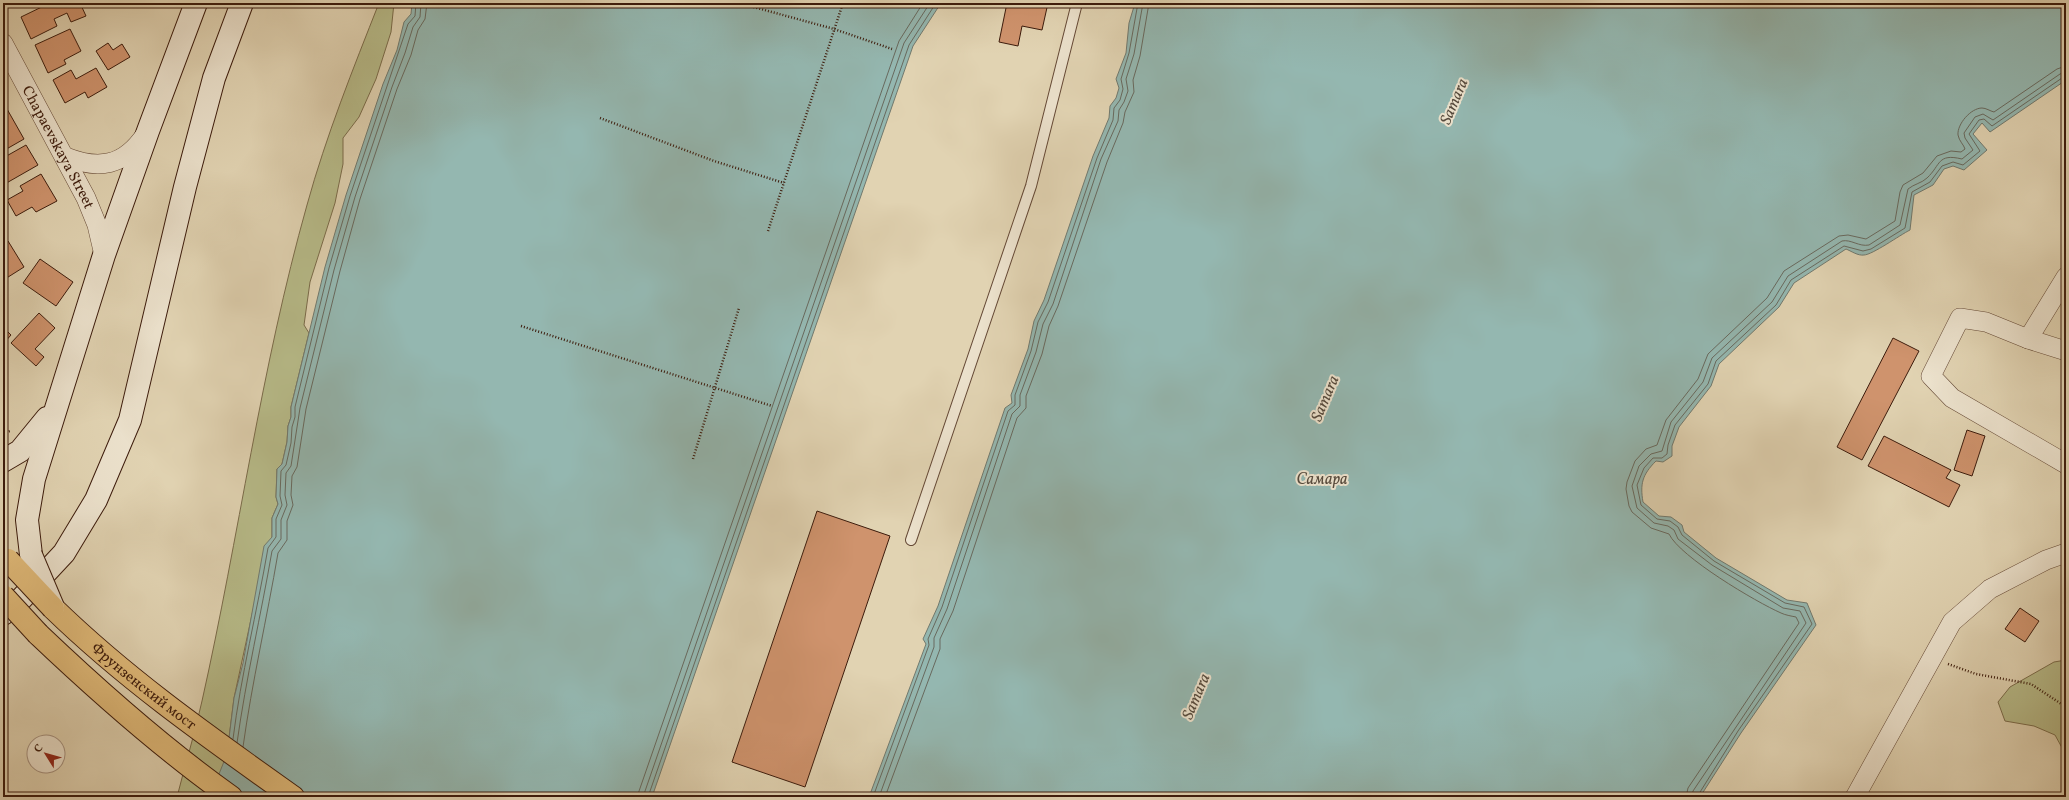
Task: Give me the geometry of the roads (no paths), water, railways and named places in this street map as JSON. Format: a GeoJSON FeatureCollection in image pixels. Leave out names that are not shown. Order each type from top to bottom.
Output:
{"type":"FeatureCollection","features":[{"type":"Feature","properties":{"kind":"main road"},"geometry":{"type":"LineString","coordinates":[[53,608],[31,555],[27,520],[28,506],[104,255],[196,3]]}},
{"type":"Feature","properties":{"kind":"main road"},"geometry":{"type":"LineString","coordinates":[[3,614],[22,598],[64,553],[96,500],[130,420],[212,85],[242,3]]}},
{"type":"Feature","properties":{"kind":"main road"},"geometry":{"type":"LineString","coordinates":[[3,461],[20,450],[30,441],[58,404]]}},
{"type":"Feature","properties":{"kind":"main road","name":"Фрунзенский мост"},"geometry":{"type":"LineString","coordinates":[[5,558],[92,646],[133,680],[215,742],[293,797]]}},
{"type":"Feature","properties":{"kind":"main road","name":"Фрунзенский мост"},"geometry":{"type":"LineString","coordinates":[[3,596],[38,634],[140,727],[194,771],[231,797]]}},
{"type":"Feature","properties":{"kind":"main road"},"geometry":{"type":"LineString","coordinates":[[3,608],[38,634]]}},
{"type":"Feature","properties":{"kind":"street","name":"Chapaevskaya Street"},"geometry":{"type":"LineString","coordinates":[[3,43],[66,158],[86,198],[97,225],[104,255]]}},
{"type":"Feature","properties":{"kind":"street"},"geometry":{"type":"LineString","coordinates":[[66,158],[81,163],[99,164],[113,162],[127,155],[137,146],[148,131]]}},
{"type":"Feature","properties":{"kind":"street"},"geometry":{"type":"LineString","coordinates":[[2028,339],[2066,277]]}},
{"type":"Feature","properties":{"kind":"street"},"geometry":{"type":"LineString","coordinates":[[2066,351],[2028,339],[1986,322],[1960,318],[1932,376],[1952,398],[2066,464]]}},
{"type":"Feature","properties":{"kind":"street"},"geometry":{"type":"LineString","coordinates":[[1855,797],[1931,657],[1952,622],[1990,589],[2046,560],[2066,553]]}},
{"type":"Feature","properties":{"kind":"lane"},"geometry":{"type":"LineString","coordinates":[[911,540],[1031,186],[1077,3]]}},
{"type":"Feature","properties":{"kind":"water"},"geometry":{"type":"Polygon","coordinates":[[[412,3],[941,3],[913,46],[652,797],[215,797],[217,779],[227,754],[234,698],[243,663],[264,546],[272,537],[272,518],[278,504],[276,497],[277,469],[282,464],[287,442],[288,426],[291,417],[291,407],[325,267],[346,195],[383,84],[397,50],[404,22],[411,14],[412,3]]]}},
{"type":"Feature","properties":{"kind":"water","name":"Самара"},"geometry":{"type":"Polygon","coordinates":[[[1135,3],[2066,3],[2066,80],[1990,132],[1982,123],[1973,134],[1987,150],[1964,170],[1953,166],[1944,169],[1933,185],[1914,195],[1910,230],[1868,254],[1859,255],[1846,249],[1794,283],[1779,307],[1719,364],[1711,386],[1679,427],[1672,446],[1672,456],[1663,462],[1656,461],[1645,475],[1642,485],[1643,502],[1659,516],[1671,517],[1682,525],[1684,532],[1716,558],[1787,600],[1807,603],[1816,625],[1741,733],[1700,797],[869,797],[926,644],[923,639],[938,606],[1005,408],[1012,403],[1011,395],[1028,349],[1034,321],[1044,300],[1093,156],[1109,118],[1110,106],[1116,98],[1119,88],[1116,79],[1126,53],[1129,23],[1135,3]]]}},
{"type":"Feature","properties":{"kind":"water label","name":"Samara"},"geometry":{"type":"Point","coordinates":[1453,101]}},
{"type":"Feature","properties":{"kind":"water label","name":"Samara"},"geometry":{"type":"Point","coordinates":[1324,398]}},
{"type":"Feature","properties":{"kind":"water label","name":"Samara"},"geometry":{"type":"Point","coordinates":[1195,696]}}]}
